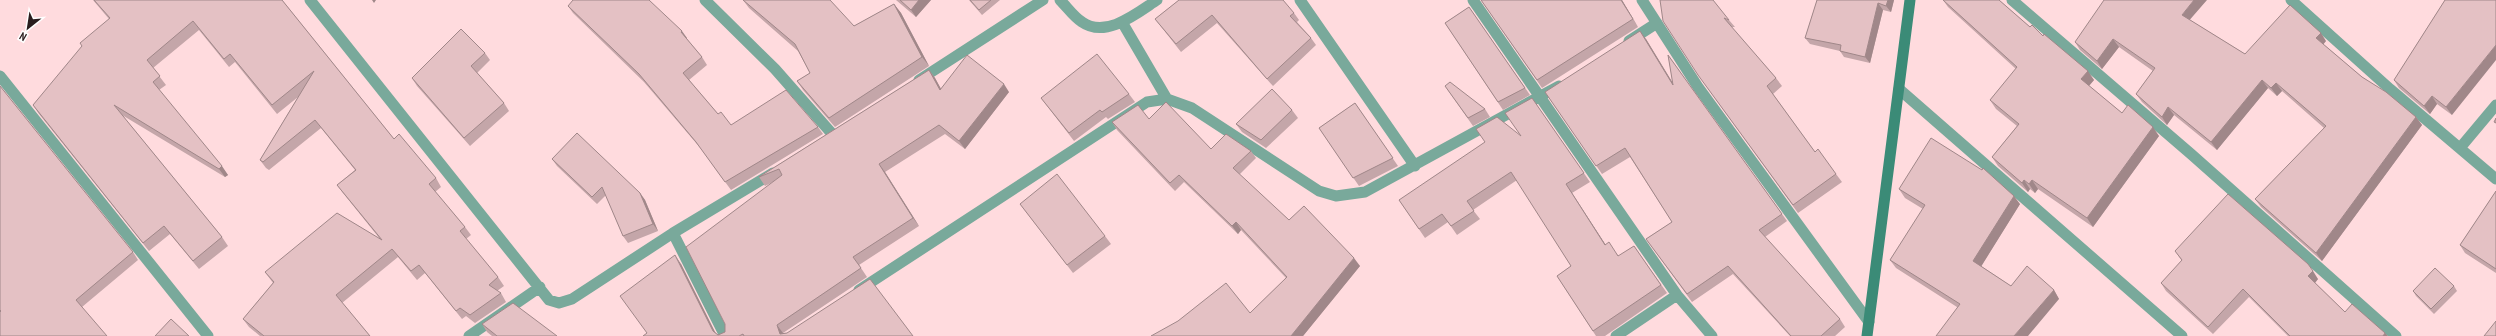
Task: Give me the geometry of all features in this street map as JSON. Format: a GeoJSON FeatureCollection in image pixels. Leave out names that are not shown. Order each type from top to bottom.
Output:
{"type":"FeatureCollection","features":[{"type":"Feature","properties":{"kind":"main road"},"geometry":{"type":"LineString","coordinates":[[1867,336],[1910,0]]}},
{"type":"Feature","properties":{"kind":"street"},"geometry":{"type":"LineString","coordinates":[[310,0],[549,300],[559,303],[572,299],[673,233],[780,168]]}},
{"type":"Feature","properties":{"kind":"street"},"geometry":{"type":"LineString","coordinates":[[705,0],[775,69],[830,138],[847,127]]}},
{"type":"Feature","properties":{"kind":"street"},"geometry":{"type":"LineString","coordinates":[[912,85],[1043,0]]}},
{"type":"Feature","properties":{"kind":"street"},"geometry":{"type":"LineString","coordinates":[[1060,0],[1082,23],[1100,28],[1122,22],[1157,0]]}},
{"type":"Feature","properties":{"kind":"street"},"geometry":{"type":"LineString","coordinates":[[1300,0],[1415,166]]}},
{"type":"Feature","properties":{"kind":"street"},"geometry":{"type":"LineString","coordinates":[[1473,0],[1677,296],[1712,336]]}},
{"type":"Feature","properties":{"kind":"street"},"geometry":{"type":"LineString","coordinates":[[1642,0],[1698,87],[1869,322]]}},
{"type":"Feature","properties":{"kind":"street"},"geometry":{"type":"LineString","coordinates":[[2012,0],[2191,154],[2396,336]]}},
{"type":"Feature","properties":{"kind":"street"},"geometry":{"type":"LineString","coordinates":[[2291,0],[2390,90],[2496,179]]}},
{"type":"Feature","properties":{"kind":"street"},"geometry":{"type":"LineString","coordinates":[[1122,22],[1168,99]]}},
{"type":"Feature","properties":{"kind":"street"},"geometry":{"type":"LineString","coordinates":[[1618,48],[1657,23]]}},
{"type":"Feature","properties":{"kind":"street"},"geometry":{"type":"LineString","coordinates":[[0,76],[208,336]]}},
{"type":"Feature","properties":{"kind":"street"},"geometry":{"type":"LineString","coordinates":[[848,297],[1147,102],[1168,99],[1192,108],[1319,191],[1336,196],[1364,192],[1540,98],[1566,82]]}},
{"type":"Feature","properties":{"kind":"street"},"geometry":{"type":"LineString","coordinates":[[1899,89],[2182,336]]}},
{"type":"Feature","properties":{"kind":"street"},"geometry":{"type":"LineString","coordinates":[[2460,148],[2496,105]]}},
{"type":"Feature","properties":{"kind":"street"},"geometry":{"type":"LineString","coordinates":[[673,233],[725,336]]}},
{"type":"Feature","properties":{"kind":"street"},"geometry":{"type":"LineString","coordinates":[[469,336],[540,287]]}},
{"type":"Feature","properties":{"kind":"street"},"geometry":{"type":"LineString","coordinates":[[1616,336],[1677,296]]}},
{"type":"Feature","properties":{"kind":"building"},"geometry":{"type":"Polygon","coordinates":[[[94,0],[282,0],[394,139],[399,134],[436,178],[429,184],[465,227],[460,231],[498,277],[489,285],[501,293],[470,315],[460,308],[456,311],[419,265],[411,271],[392,249],[336,295],[370,336],[264,336],[243,319],[274,282],[265,272],[337,213],[382,240],[337,185],[356,170],[315,120],[263,162],[260,160],[314,71],[272,105],[230,54],[224,59],[193,21],[147,60],[160,76],[153,82],[222,166],[219,169],[114,105],[222,237],[193,261],[164,226],[143,243],[33,105],[82,46],[80,43],[110,18],[94,0]]]}},
{"type":"Feature","properties":{"kind":"building"},"geometry":{"type":"Polygon","coordinates":[[[573,0],[649,0],[682,31],[681,32],[702,57],[683,73],[718,114],[721,112],[731,125],[786,90],[818,127],[725,182],[696,142],[639,74],[568,6],[573,0]]]}},
{"type":"Feature","properties":{"kind":"building"},"geometry":{"type":"Polygon","coordinates":[[[743,0],[830,0],[854,26],[894,4],[922,57],[829,118],[797,81],[810,73],[795,44],[743,0]]]}},
{"type":"Feature","properties":{"kind":"building"},"geometry":{"type":"Polygon","coordinates":[[[900,0],[919,0],[911,10],[900,0]]]}},
{"type":"Feature","properties":{"kind":"building"},"geometry":{"type":"Polygon","coordinates":[[[970,0],[991,0],[979,10],[970,0]]]}},
{"type":"Feature","properties":{"kind":"building"},"geometry":{"type":"Polygon","coordinates":[[[1179,0],[1283,0],[1294,13],[1290,16],[1311,38],[1267,79],[1212,15],[1176,44],[1155,19],[1179,0]]]}},
{"type":"Feature","properties":{"kind":"building"},"geometry":{"type":"Polygon","coordinates":[[[1481,0],[1621,0],[1633,19],[1537,80],[1481,0]]]}},
{"type":"Feature","properties":{"kind":"building"},"geometry":{"type":"Polygon","coordinates":[[[1660,0],[1713,0],[1729,20],[1724,18],[1776,78],[1767,86],[1815,152],[1818,149],[1836,174],[1793,205],[1698,75],[1663,21],[1660,0]]]}},
{"type":"Feature","properties":{"kind":"building"},"geometry":{"type":"Polygon","coordinates":[[[1817,0],[1888,0],[1886,6],[1878,3],[1865,57],[1840,51],[1841,45],[1805,38],[1817,0]]]}},
{"type":"Feature","properties":{"kind":"building"},"geometry":{"type":"Polygon","coordinates":[[[1943,0],[1999,0],[2030,27],[2032,25],[2043,36],[2044,34],[2088,71],[2081,79],[2122,113],[2128,105],[2153,127],[2087,218],[2032,180],[2029,184],[2024,180],[2022,183],[1992,157],[2019,124],[1990,100],[2017,67],[1943,0]]]}},
{"type":"Feature","properties":{"kind":"building"},"geometry":{"type":"Polygon","coordinates":[[[2104,0],[2194,0],[2182,15],[2245,54],[2290,5],[2321,33],[2316,38],[2362,77],[2386,92],[2416,117],[2316,253],[2255,199],[2326,126],[2276,83],[2271,88],[2262,80],[2211,142],[2168,107],[2162,117],[2136,94],[2155,68],[2113,39],[2097,61],[2075,42],[2104,0]]]}},
{"type":"Feature","properties":{"kind":"building"},"geometry":{"type":"Polygon","coordinates":[[[2445,0],[2496,0],[2496,45],[2446,107],[2432,96],[2424,106],[2394,80],[2445,0]]]}},
{"type":"Feature","properties":{"kind":"building"},"geometry":{"type":"Polygon","coordinates":[[[1469,7],[1525,88],[1498,102],[1445,23],[1469,7]]]}},
{"type":"Feature","properties":{"kind":"building"},"geometry":{"type":"Polygon","coordinates":[[[461,29],[485,53],[471,66],[504,103],[464,138],[412,78],[461,29]]]}},
{"type":"Feature","properties":{"kind":"building"},"geometry":{"type":"Polygon","coordinates":[[[1640,31],[1673,85],[1668,55],[1782,214],[1759,230],[1840,319],[1821,336],[1791,336],[1728,266],[1687,294],[1646,239],[1672,222],[1625,148],[1596,166],[1545,92],[1640,31]]]}},
{"type":"Feature","properties":{"kind":"building"},"geometry":{"type":"Polygon","coordinates":[[[1097,54],[1129,94],[1102,112],[1100,110],[1069,133],[1041,98],[1097,54]]]}},
{"type":"Feature","properties":{"kind":"building"},"geometry":{"type":"Polygon","coordinates":[[[967,55],[1004,84],[959,141],[939,125],[879,164],[913,218],[853,257],[861,268],[777,325],[780,334],[787,333],[870,279],[913,336],[744,336],[743,334],[739,336],[643,336],[647,333],[620,296],[675,255],[713,331],[718,335],[725,332],[725,324],[686,247],[782,175],[779,169],[759,177],[929,70],[940,90],[967,55]]]}},
{"type":"Feature","properties":{"kind":"building"},"geometry":{"type":"Polygon","coordinates":[[[1450,82],[1485,109],[1468,118],[1445,86],[1450,82]]]}},
{"type":"Feature","properties":{"kind":"building"},"geometry":{"type":"Polygon","coordinates":[[[0,86],[133,252],[76,300],[107,336],[0,336],[0,86]]]}},
{"type":"Feature","properties":{"kind":"building"},"geometry":{"type":"Polygon","coordinates":[[[1272,89],[1292,110],[1261,140],[1236,124],[1272,89]]]}},
{"type":"Feature","properties":{"kind":"building"},"geometry":{"type":"Polygon","coordinates":[[[1532,98],[1584,173],[1566,184],[1605,245],[1609,242],[1618,256],[1634,246],[1661,285],[1593,331],[1557,276],[1571,266],[1511,172],[1467,201],[1474,211],[1451,226],[1442,214],[1419,229],[1399,200],[1485,142],[1476,129],[1497,117],[1521,136],[1505,113],[1532,98]]]}},
{"type":"Feature","properties":{"kind":"building"},"geometry":{"type":"Polygon","coordinates":[[[1166,102],[1211,149],[1226,134],[1251,151],[1233,168],[1289,220],[1304,206],[1354,258],[1291,336],[1151,336],[1178,321],[1226,283],[1250,313],[1287,277],[1236,222],[1232,226],[1179,175],[1170,183],[1112,122],[1138,105],[1149,119],[1166,102]]]}},
{"type":"Feature","properties":{"kind":"building"},"geometry":{"type":"Polygon","coordinates":[[[1355,103],[1393,158],[1353,178],[1319,128],[1355,103]]]}},
{"type":"Feature","properties":{"kind":"building"},"geometry":{"type":"Polygon","coordinates":[[[577,133],[640,193],[653,224],[623,236],[602,187],[592,197],[552,159],[577,133]]]}},
{"type":"Feature","properties":{"kind":"building"},"geometry":{"type":"Polygon","coordinates":[[[1931,138],[1982,170],[1983,168],[2014,196],[1973,261],[2011,286],[2027,266],[2054,290],[2014,336],[1936,336],[1960,304],[1890,260],[1925,205],[1899,189],[1931,138]]]}},
{"type":"Feature","properties":{"kind":"building"},"geometry":{"type":"Polygon","coordinates":[[[1057,174],[1105,236],[1067,265],[1020,204],[1057,174]]]}},
{"type":"Feature","properties":{"kind":"building"},"geometry":{"type":"Polygon","coordinates":[[[2496,191],[2496,269],[2460,245],[2496,191]]]}},
{"type":"Feature","properties":{"kind":"building"},"geometry":{"type":"Polygon","coordinates":[[[2228,194],[2308,264],[2313,271],[2308,276],[2345,312],[2352,304],[2385,333],[2383,336],[2290,336],[2243,289],[2208,327],[2161,283],[2182,260],[2175,251],[2228,194]]]}},
{"type":"Feature","properties":{"kind":"building"},"geometry":{"type":"Polygon","coordinates":[[[2435,268],[2454,286],[2431,309],[2413,291],[2435,268]]]}},
{"type":"Feature","properties":{"kind":"building"},"geometry":{"type":"Polygon","coordinates":[[[513,303],[557,336],[497,336],[482,324],[513,303]]]}},
{"type":"Feature","properties":{"kind":"building"},"geometry":{"type":"Polygon","coordinates":[[[171,319],[189,336],[155,336],[171,319]]]}},
{"type":"Feature","properties":{"kind":"building"},"geometry":{"type":"Polygon","coordinates":[[[2496,321],[2496,336],[2484,336],[2496,321]]]}}]}
